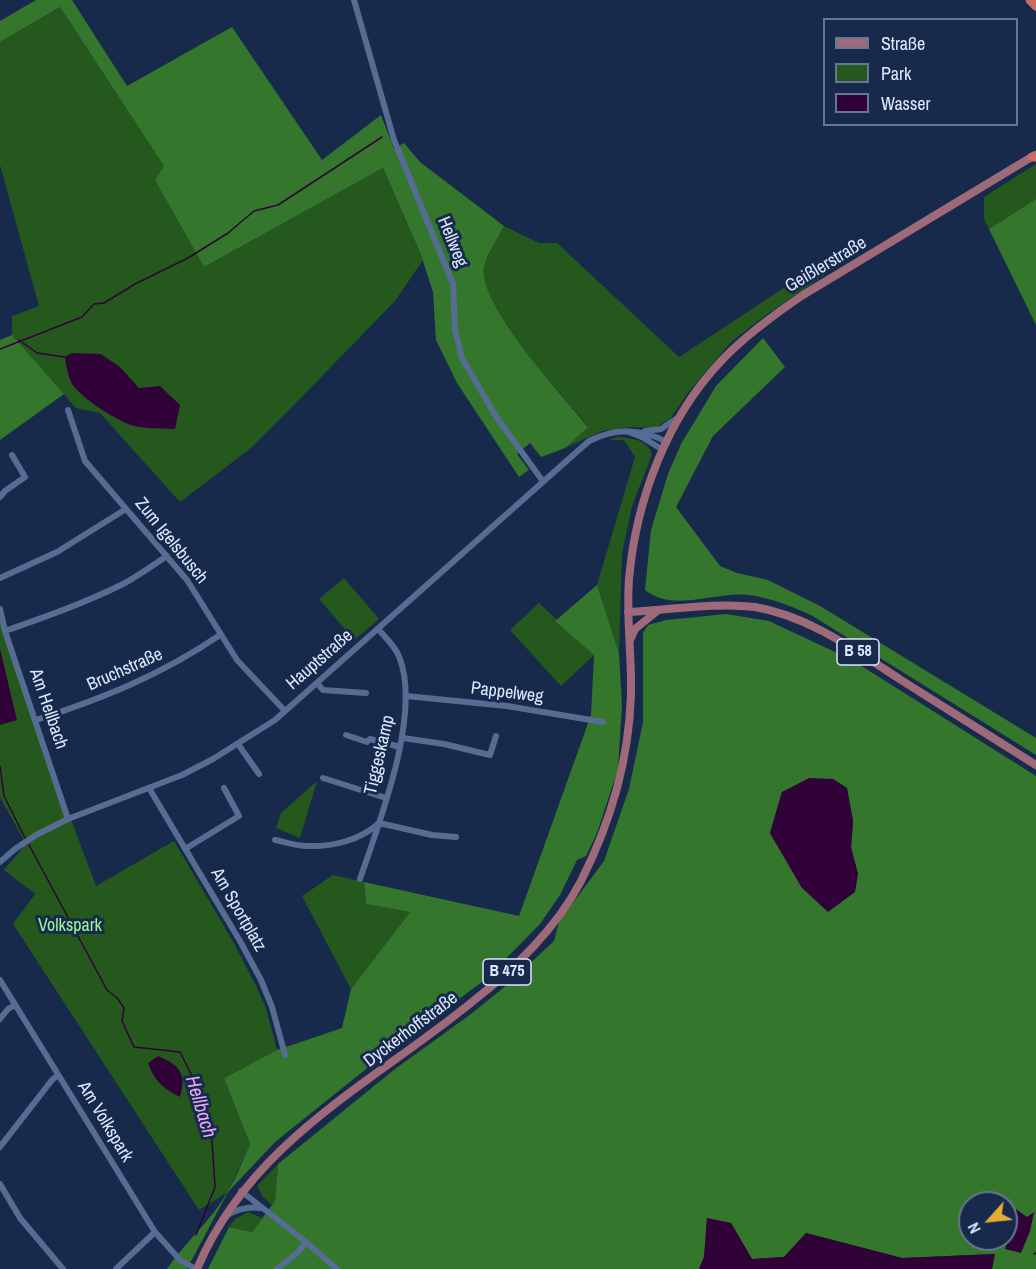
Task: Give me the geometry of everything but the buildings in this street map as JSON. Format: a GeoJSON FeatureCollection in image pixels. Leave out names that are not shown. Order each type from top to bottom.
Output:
{"type":"FeatureCollection","features":[{"type":"Feature","properties":{"kind":"highway"},"geometry":{"type":"LineString","coordinates":[[1030,0],[1036,6]]}},
{"type":"Feature","properties":{"kind":"main road","name":"Geißlerstraße"},"geometry":{"type":"LineString","coordinates":[[667,442],[695,393],[723,359],[772,317],[803,295],[1035,156]]}},
{"type":"Feature","properties":{"kind":"main road","name":"Dyckerhoffstraße"},"geometry":{"type":"LineString","coordinates":[[196,1269],[241,1191],[276,1153],[301,1131],[493,986],[521,960],[558,916],[579,885],[610,814],[621,772],[630,722],[629,580],[638,521],[651,480],[667,442]]}},
{"type":"Feature","properties":{"kind":"main road","name":"B 58"},"geometry":{"type":"LineString","coordinates":[[628,612],[740,606],[770,610],[800,621],[849,647],[1036,765]]}},
{"type":"Feature","properties":{"kind":"main road"},"geometry":{"type":"LineString","coordinates":[[629,644],[635,629],[658,611]]}},
{"type":"Feature","properties":{"kind":"street","name":"Hellweg"},"geometry":{"type":"LineString","coordinates":[[354,0],[394,140],[453,284],[455,330],[462,358],[497,418],[543,480]]}},
{"type":"Feature","properties":{"kind":"street","name":"Zum Igelsbusch"},"geometry":{"type":"LineString","coordinates":[[68,410],[85,461],[187,580],[237,660],[285,711]]}},
{"type":"Feature","properties":{"kind":"street"},"geometry":{"type":"LineString","coordinates":[[641,431],[661,429],[681,415]]}},
{"type":"Feature","properties":{"kind":"street"},"geometry":{"type":"LineString","coordinates":[[625,431],[663,450]]}},
{"type":"Feature","properties":{"kind":"street","name":"Hauptstraße"},"geometry":{"type":"LineString","coordinates":[[0,862],[36,835],[68,819],[182,774],[238,744],[285,711],[589,441],[604,434],[641,431],[667,442]]}},
{"type":"Feature","properties":{"kind":"street"},"geometry":{"type":"LineString","coordinates":[[0,497],[25,477],[12,455]]}},
{"type":"Feature","properties":{"kind":"street"},"geometry":{"type":"LineString","coordinates":[[0,578],[57,552],[126,509]]}},
{"type":"Feature","properties":{"kind":"street"},"geometry":{"type":"LineString","coordinates":[[5,631],[83,602],[125,583],[167,556]]}},
{"type":"Feature","properties":{"kind":"street","name":"Am Hellbach"},"geometry":{"type":"LineString","coordinates":[[0,609],[5,631],[68,819]]}},
{"type":"Feature","properties":{"kind":"street","name":"Tiggeskamp"},"geometry":{"type":"LineString","coordinates":[[360,879],[379,823],[403,738],[406,696],[400,657],[378,629]]}},
{"type":"Feature","properties":{"kind":"street","name":"Bruchstraße"},"geometry":{"type":"LineString","coordinates":[[36,720],[95,701],[134,684],[183,660],[220,636]]}},
{"type":"Feature","properties":{"kind":"street"},"geometry":{"type":"LineString","coordinates":[[317,683],[323,690],[366,693]]}},
{"type":"Feature","properties":{"kind":"street","name":"Pappelweg"},"geometry":{"type":"LineString","coordinates":[[406,696],[507,706],[603,722]]}},
{"type":"Feature","properties":{"kind":"street"},"geometry":{"type":"LineString","coordinates":[[346,735],[367,742],[370,739],[400,747]]}},
{"type":"Feature","properties":{"kind":"street"},"geometry":{"type":"LineString","coordinates":[[403,738],[444,744],[490,755],[496,736]]}},
{"type":"Feature","properties":{"kind":"street"},"geometry":{"type":"LineString","coordinates":[[238,744],[259,774]]}},
{"type":"Feature","properties":{"kind":"street"},"geometry":{"type":"LineString","coordinates":[[324,778],[386,798]]}},
{"type":"Feature","properties":{"kind":"street","name":"Am Sportplatz"},"geometry":{"type":"LineString","coordinates":[[149,788],[261,980],[272,1007],[285,1055]]}},
{"type":"Feature","properties":{"kind":"street"},"geometry":{"type":"LineString","coordinates":[[185,849],[239,816],[224,788]]}},
{"type":"Feature","properties":{"kind":"street"},"geometry":{"type":"LineString","coordinates":[[379,823],[432,835],[456,837]]}},
{"type":"Feature","properties":{"kind":"street","name":"Tiggeskamp"},"geometry":{"type":"LineString","coordinates":[[274,840],[307,846],[341,842],[360,836],[379,823]]}},
{"type":"Feature","properties":{"kind":"street","name":"Am Volkspark"},"geometry":{"type":"LineString","coordinates":[[0,980],[155,1232],[180,1260],[196,1269]]}},
{"type":"Feature","properties":{"kind":"street"},"geometry":{"type":"LineString","coordinates":[[0,1019],[8,1009],[15,1005]]}},
{"type":"Feature","properties":{"kind":"street"},"geometry":{"type":"LineString","coordinates":[[0,1147],[58,1075]]}},
{"type":"Feature","properties":{"kind":"street"},"geometry":{"type":"LineString","coordinates":[[0,1184],[20,1218],[63,1269]]}},
{"type":"Feature","properties":{"kind":"street"},"geometry":{"type":"LineString","coordinates":[[241,1191],[337,1269]]}},
{"type":"Feature","properties":{"kind":"street"},"geometry":{"type":"LineString","coordinates":[[225,1216],[238,1209],[252,1207],[264,1209]]}},
{"type":"Feature","properties":{"kind":"street"},"geometry":{"type":"LineString","coordinates":[[116,1269],[155,1232]]}},
{"type":"Feature","properties":{"kind":"street"},"geometry":{"type":"LineString","coordinates":[[277,1269],[297,1253],[306,1242]]}},
{"type":"Feature","properties":{"kind":"green space"},"geometry":{"type":"Polygon","coordinates":[[[36,0],[72,0],[127,86],[232,27],[322,160],[381,115],[394,149],[404,143],[420,162],[504,226],[484,267],[486,284],[494,304],[524,350],[588,427],[565,448],[541,457],[530,443],[517,454],[529,470],[519,477],[457,383],[436,340],[433,292],[421,255],[383,168],[204,267],[155,180],[164,166],[60,7],[0,42],[0,21],[36,0]]]}},
{"type":"Feature","properties":{"kind":"green space"},"geometry":{"type":"Polygon","coordinates":[[[60,7],[165,167],[155,180],[204,267],[383,168],[423,260],[395,301],[251,448],[180,502],[100,413],[76,408],[12,335],[12,316],[39,306],[0,165],[0,42],[60,7]]]}},
{"type":"Feature","properties":{"kind":"green space"},"geometry":{"type":"Polygon","coordinates":[[[1036,164],[1036,199],[989,229],[984,219],[984,197],[1036,164]]]}},
{"type":"Feature","properties":{"kind":"green space"},"geometry":{"type":"Polygon","coordinates":[[[1036,199],[1036,325],[989,229],[1036,199]]]}},
{"type":"Feature","properties":{"kind":"green space"},"geometry":{"type":"Polygon","coordinates":[[[504,226],[539,243],[557,243],[679,357],[820,264],[826,274],[731,342],[690,390],[670,419],[654,428],[630,427],[602,431],[565,448],[588,426],[524,350],[494,304],[486,284],[485,262],[504,226]]]}},
{"type":"Feature","properties":{"kind":"green space"},"geometry":{"type":"Polygon","coordinates":[[[12,335],[64,394],[0,440],[0,340],[12,335]]]}},
{"type":"Feature","properties":{"kind":"green space"},"geometry":{"type":"Polygon","coordinates":[[[763,338],[785,367],[713,436],[676,507],[720,566],[737,573],[768,580],[820,606],[1036,738],[1036,755],[811,615],[796,608],[749,595],[682,601],[656,597],[645,590],[651,530],[668,474],[681,444],[716,386],[763,338]]]}},
{"type":"Feature","properties":{"kind":"green space"},"geometry":{"type":"Polygon","coordinates":[[[618,437],[643,443],[652,455],[632,506],[622,554],[619,653],[597,585],[635,457],[624,440],[608,440],[618,437]]]}},
{"type":"Feature","properties":{"kind":"green space"},"geometry":{"type":"Polygon","coordinates":[[[344,578],[379,619],[354,640],[319,599],[344,578]]]}},
{"type":"Feature","properties":{"kind":"green space"},"geometry":{"type":"Polygon","coordinates":[[[597,585],[619,653],[622,705],[618,769],[597,833],[586,856],[577,860],[560,895],[540,924],[486,979],[381,1057],[275,1142],[228,1192],[187,1269],[167,1269],[222,1202],[250,1144],[224,1078],[277,1050],[342,1028],[351,989],[410,912],[366,904],[364,882],[519,916],[591,715],[594,655],[555,621],[597,585]]]}},
{"type":"Feature","properties":{"kind":"green space"},"geometry":{"type":"Polygon","coordinates":[[[539,603],[594,655],[561,686],[510,630],[539,603]]]}},
{"type":"Feature","properties":{"kind":"green space"},"geometry":{"type":"Polygon","coordinates":[[[726,614],[769,621],[852,660],[1036,776],[1036,1269],[992,1269],[994,1254],[902,1258],[806,1233],[784,1257],[752,1259],[731,1223],[707,1219],[704,1257],[699,1269],[208,1269],[229,1227],[252,1232],[275,1201],[278,1164],[395,1069],[471,1014],[508,984],[554,941],[559,922],[604,861],[629,789],[643,722],[643,633],[648,625],[666,620],[726,614]],[[833,779],[782,792],[770,833],[802,888],[858,874],[851,847],[853,821],[847,788],[833,779]]]}},
{"type":"Feature","properties":{"kind":"green space","name":"Volkspark"},"geometry":{"type":"Polygon","coordinates":[[[0,619],[32,715],[96,886],[174,841],[235,945],[266,1008],[277,1050],[224,1078],[250,1144],[228,1192],[199,1210],[13,924],[35,894],[4,870],[26,844],[0,797],[0,619]]]}},
{"type":"Feature","properties":{"kind":"green space"},"geometry":{"type":"Polygon","coordinates":[[[317,781],[300,838],[276,828],[281,813],[317,781]]]}},
{"type":"Feature","properties":{"kind":"green space"},"geometry":{"type":"Polygon","coordinates":[[[333,875],[364,882],[366,904],[410,912],[351,989],[302,896],[333,875]]]}},
{"type":"Feature","properties":{"kind":"green space"},"geometry":{"type":"Polygon","coordinates":[[[278,1164],[275,1201],[272,1205],[263,1197],[257,1186],[278,1164]]]}},
{"type":"Feature","properties":{"kind":"green space"},"geometry":{"type":"Polygon","coordinates":[[[248,1212],[262,1218],[252,1232],[229,1227],[235,1219],[248,1212]]]}},
{"type":"Feature","properties":{"kind":"water"},"geometry":{"type":"Polygon","coordinates":[[[72,353],[101,354],[120,367],[139,388],[160,386],[180,405],[175,429],[134,426],[119,420],[91,402],[72,384],[65,357],[72,353]]]}},
{"type":"Feature","properties":{"kind":"water"},"geometry":{"type":"Polygon","coordinates":[[[0,649],[17,720],[0,725],[0,649]]]}},
{"type":"Feature","properties":{"kind":"water"},"geometry":{"type":"Polygon","coordinates":[[[809,778],[833,779],[847,788],[853,821],[851,848],[858,874],[855,892],[828,912],[802,888],[770,833],[782,792],[809,778]]]}},
{"type":"Feature","properties":{"kind":"water"},"geometry":{"type":"Polygon","coordinates":[[[158,1056],[172,1063],[180,1071],[183,1082],[180,1097],[164,1087],[154,1075],[148,1063],[158,1056]]]}},
{"type":"Feature","properties":{"kind":"water"},"geometry":{"type":"Polygon","coordinates":[[[1018,1210],[1027,1217],[1034,1212],[1030,1231],[1021,1253],[1013,1251],[1018,1251],[1018,1210]]]}},
{"type":"Feature","properties":{"kind":"water"},"geometry":{"type":"Polygon","coordinates":[[[707,1218],[731,1223],[752,1259],[784,1257],[806,1233],[902,1258],[995,1254],[992,1269],[699,1269],[704,1257],[707,1218]]]}},
{"type":"Feature","properties":{"kind":"waterway"},"geometry":{"type":"LineString","coordinates":[[0,349],[82,317],[94,304],[104,303],[135,284],[188,258],[228,233],[254,211],[278,205],[382,137]]}},
{"type":"Feature","properties":{"kind":"waterway"},"geometry":{"type":"LineString","coordinates":[[19,340],[37,353],[65,357]]}},
{"type":"Feature","properties":{"kind":"waterway","name":"Hellbach"},"geometry":{"type":"LineString","coordinates":[[0,766],[4,796],[26,840]]}},
{"type":"Feature","properties":{"kind":"waterway","name":"Hellbach"},"geometry":{"type":"LineString","coordinates":[[29,845],[107,990],[124,1008],[122,1021],[134,1047],[180,1052],[199,1090],[212,1140],[215,1187],[196,1235]]}}]}
